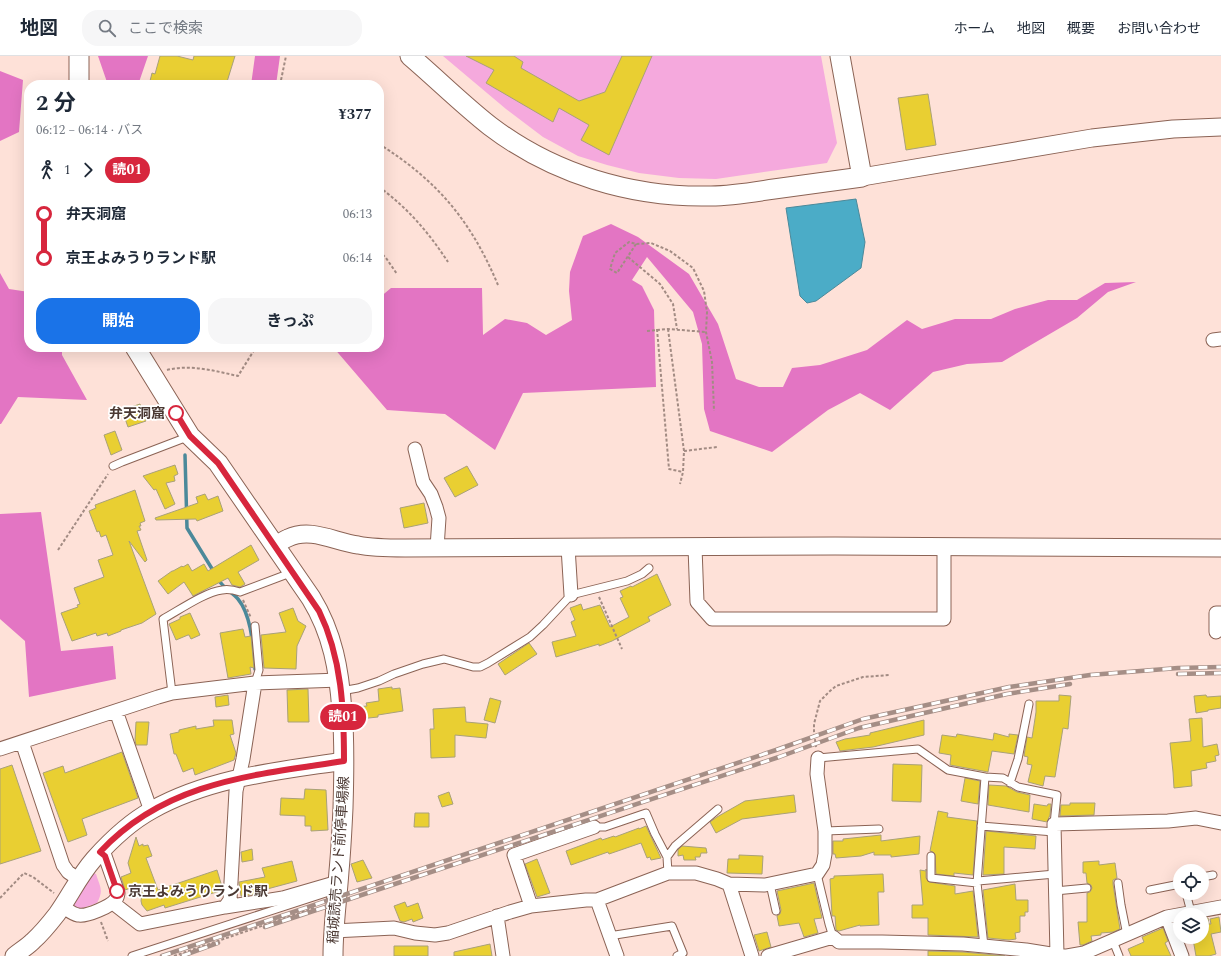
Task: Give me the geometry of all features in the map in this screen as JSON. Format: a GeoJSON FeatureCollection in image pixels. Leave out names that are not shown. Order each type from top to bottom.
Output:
{"type":"FeatureCollection","features":[{"type":"Feature","properties":{"kind":"main road"},"geometry":{"type":"LineString","coordinates":[[79,56],[79,80]]}},
{"type":"Feature","properties":{"kind":"main road"},"geometry":{"type":"LineString","coordinates":[[410,56],[481,118],[508,138],[539,156],[571,172],[606,184],[640,192],[676,196],[713,196],[749,193],[862,177],[840,56]]}},
{"type":"Feature","properties":{"kind":"main road","name":"稲城読売ランド前停車場線"},"geometry":{"type":"LineString","coordinates":[[138,352],[190,436],[218,463],[311,598],[325,622],[334,649],[340,685],[344,737],[344,761],[338,885],[333,931],[333,956]]}},
{"type":"Feature","properties":{"kind":"street"},"geometry":{"type":"LineString","coordinates":[[862,177],[1092,138],[1174,129],[1221,128]]}},
{"type":"Feature","properties":{"kind":"street"},"geometry":{"type":"LineString","coordinates":[[415,449],[423,482],[431,494],[439,518],[437,548]]}},
{"type":"Feature","properties":{"kind":"street"},"geometry":{"type":"LineString","coordinates":[[275,546],[291,537],[304,534],[318,535],[368,547],[1221,548]]}},
{"type":"Feature","properties":{"kind":"street"},"geometry":{"type":"LineString","coordinates":[[695,547],[697,602],[712,619],[944,619],[944,547]]}},
{"type":"Feature","properties":{"kind":"street"},"geometry":{"type":"LineString","coordinates":[[568,548],[571,595]]}},
{"type":"Feature","properties":{"kind":"street"},"geometry":{"type":"LineString","coordinates":[[1216,632],[1216,613],[1221,613]]}},
{"type":"Feature","properties":{"kind":"street"},"geometry":{"type":"LineString","coordinates":[[225,907],[230,900],[236,802],[255,682]]}},
{"type":"Feature","properties":{"kind":"street"},"geometry":{"type":"LineString","coordinates":[[0,749],[172,693],[255,682],[340,685]]}},
{"type":"Feature","properties":{"kind":"street"},"geometry":{"type":"LineString","coordinates":[[116,711],[151,810]]}},
{"type":"Feature","properties":{"kind":"street"},"geometry":{"type":"LineString","coordinates":[[22,742],[63,864],[68,872],[78,879]]}},
{"type":"Feature","properties":{"kind":"street"},"geometry":{"type":"LineString","coordinates":[[333,931],[394,928],[415,933],[435,935],[448,933],[531,906],[597,900],[668,873],[696,873],[728,884],[765,885],[817,874],[823,865],[825,854],[825,830],[817,774],[818,758]]}},
{"type":"Feature","properties":{"kind":"street"},"geometry":{"type":"LineString","coordinates":[[14,956],[33,941],[50,922],[58,900],[78,879],[100,852],[119,834],[151,810],[194,790],[239,778],[344,761]]}},
{"type":"Feature","properties":{"kind":"street"},"geometry":{"type":"LineString","coordinates":[[1064,956],[1055,891],[1054,828],[1196,818],[1221,823]]}},
{"type":"Feature","properties":{"kind":"street"},"geometry":{"type":"LineString","coordinates":[[531,906],[514,854],[594,827]]}},
{"type":"Feature","properties":{"kind":"street"},"geometry":{"type":"LineString","coordinates":[[58,900],[72,912],[82,916],[105,908],[113,903],[118,893],[105,856],[100,852]]}},
{"type":"Feature","properties":{"kind":"street"},"geometry":{"type":"LineString","coordinates":[[728,884],[752,956]]}},
{"type":"Feature","properties":{"kind":"street"},"geometry":{"type":"LineString","coordinates":[[113,903],[140,924],[225,907],[283,898],[338,885]]}},
{"type":"Feature","properties":{"kind":"street"},"geometry":{"type":"LineString","coordinates":[[597,900],[617,956]]}},
{"type":"Feature","properties":{"kind":"street"},"geometry":{"type":"LineString","coordinates":[[1209,909],[1221,907]]}},
{"type":"Feature","properties":{"kind":"street"},"geometry":{"type":"LineString","coordinates":[[497,916],[503,956]]}},
{"type":"Feature","properties":{"kind":"street"},"geometry":{"type":"LineString","coordinates":[[768,956],[807,950],[833,937],[839,942],[896,942],[985,951],[1002,949],[1026,950],[1064,956],[1084,953],[1173,916]]}},
{"type":"Feature","properties":{"kind":"street"},"geometry":{"type":"LineString","coordinates":[[1167,917],[1182,956]]}},
{"type":"Feature","properties":{"kind":"lane"},"geometry":{"type":"LineString","coordinates":[[113,466],[190,436]]}},
{"type":"Feature","properties":{"kind":"lane"},"geometry":{"type":"LineString","coordinates":[[340,685],[358,688],[423,664],[444,660],[473,667],[480,667],[530,636],[544,625],[571,595],[627,581],[642,574],[649,568]]}},
{"type":"Feature","properties":{"kind":"lane"},"geometry":{"type":"LineString","coordinates":[[172,693],[163,619],[208,594],[222,590],[237,591],[293,572]]}},
{"type":"Feature","properties":{"kind":"lane"},"geometry":{"type":"LineString","coordinates":[[255,626],[258,670],[255,682]]}},
{"type":"Feature","properties":{"kind":"lane"},"geometry":{"type":"LineString","coordinates":[[1010,783],[1018,759],[1030,704]]}},
{"type":"Feature","properties":{"kind":"lane"},"geometry":{"type":"LineString","coordinates":[[818,758],[918,749],[948,770],[1003,778],[1018,788],[1057,795],[1054,810],[1054,828],[981,826]]}},
{"type":"Feature","properties":{"kind":"lane"},"geometry":{"type":"LineString","coordinates":[[985,776],[978,882],[985,951]]}},
{"type":"Feature","properties":{"kind":"lane"},"geometry":{"type":"LineString","coordinates":[[667,857],[675,846],[718,809]]}},
{"type":"Feature","properties":{"kind":"lane"},"geometry":{"type":"LineString","coordinates":[[594,827],[605,826],[646,813],[667,857],[668,873]]}},
{"type":"Feature","properties":{"kind":"lane"},"geometry":{"type":"LineString","coordinates":[[825,830],[879,829]]}},
{"type":"Feature","properties":{"kind":"lane"},"geometry":{"type":"LineString","coordinates":[[931,856],[931,878],[978,882],[1055,874]]}},
{"type":"Feature","properties":{"kind":"lane"},"geometry":{"type":"LineString","coordinates":[[817,874],[833,937]]}},
{"type":"Feature","properties":{"kind":"lane"},"geometry":{"type":"LineString","coordinates":[[1209,876],[1213,875]]}},
{"type":"Feature","properties":{"kind":"lane"},"geometry":{"type":"LineString","coordinates":[[1118,883],[1127,935]]}},
{"type":"Feature","properties":{"kind":"lane"},"geometry":{"type":"LineString","coordinates":[[770,884],[776,911]]}},
{"type":"Feature","properties":{"kind":"lane"},"geometry":{"type":"LineString","coordinates":[[132,956],[338,885]]}},
{"type":"Feature","properties":{"kind":"lane"},"geometry":{"type":"LineString","coordinates":[[1150,890],[1173,885]]}},
{"type":"Feature","properties":{"kind":"lane"},"geometry":{"type":"LineString","coordinates":[[1055,891],[1087,888]]}},
{"type":"Feature","properties":{"kind":"lane"},"geometry":{"type":"LineString","coordinates":[[609,936],[672,926],[683,954],[677,956]]}},
{"type":"Feature","properties":{"kind":"lane"},"geometry":{"type":"LineString","coordinates":[[1114,941],[1119,956]]}},
{"type":"Feature","properties":{"kind":"path"},"geometry":{"type":"LineString","coordinates":[[281,80],[286,56]]}},
{"type":"Feature","properties":{"kind":"path"},"geometry":{"type":"LineString","coordinates":[[384,147],[423,176],[452,205],[472,232],[480,246],[498,286]]}},
{"type":"Feature","properties":{"kind":"path"},"geometry":{"type":"LineString","coordinates":[[384,192],[414,216],[448,262]]}},
{"type":"Feature","properties":{"kind":"path"},"geometry":{"type":"LineString","coordinates":[[636,244],[617,273],[610,270],[615,253],[629,242],[636,244],[651,243],[670,251],[693,268],[704,291],[707,312],[706,332],[712,362],[714,411]]}},
{"type":"Feature","properties":{"kind":"path"},"geometry":{"type":"LineString","coordinates":[[384,256],[397,274]]}},
{"type":"Feature","properties":{"kind":"path"},"geometry":{"type":"LineString","coordinates":[[628,257],[660,284],[673,304],[677,329]]}},
{"type":"Feature","properties":{"kind":"path"},"geometry":{"type":"LineString","coordinates":[[647,331],[657,329],[677,329],[706,332]]}},
{"type":"Feature","properties":{"kind":"path"},"geometry":{"type":"LineString","coordinates":[[657,329],[669,469],[683,472]]}},
{"type":"Feature","properties":{"kind":"path"},"geometry":{"type":"LineString","coordinates":[[668,329],[684,451],[683,472],[680,484]]}},
{"type":"Feature","properties":{"kind":"path"},"geometry":{"type":"LineString","coordinates":[[166,371],[178,367],[202,368],[238,376],[253,352]]}},
{"type":"Feature","properties":{"kind":"path"},"geometry":{"type":"LineString","coordinates":[[684,451],[718,447]]}},
{"type":"Feature","properties":{"kind":"path"},"geometry":{"type":"LineString","coordinates":[[58,550],[113,466]]}},
{"type":"Feature","properties":{"kind":"path"},"geometry":{"type":"LineString","coordinates":[[595,589],[622,649]]}},
{"type":"Feature","properties":{"kind":"path"},"geometry":{"type":"LineString","coordinates":[[237,591],[255,626]]}},
{"type":"Feature","properties":{"kind":"path"},"geometry":{"type":"LineString","coordinates":[[818,758],[814,724],[820,701],[836,686],[863,677],[890,676]]}},
{"type":"Feature","properties":{"kind":"path"},"geometry":{"type":"LineString","coordinates":[[0,898],[24,873],[33,877],[58,900]]}},
{"type":"Feature","properties":{"kind":"path"},"geometry":{"type":"LineString","coordinates":[[174,956],[319,906]]}},
{"type":"Feature","properties":{"kind":"path"},"geometry":{"type":"LineString","coordinates":[[101,921],[108,941]]}},
{"type":"Feature","properties":{"kind":"shaded area"},"geometry":{"type":"Polygon","coordinates":[[[98,56],[148,56],[140,80],[106,80],[98,56]]]}},
{"type":"Feature","properties":{"kind":"shaded area"},"geometry":{"type":"Polygon","coordinates":[[[255,56],[280,56],[277,80],[252,80],[255,56]]]}},
{"type":"Feature","properties":{"kind":"shaded area"},"geometry":{"type":"Polygon","coordinates":[[[443,56],[821,56],[837,143],[827,163],[716,179],[679,178],[639,173],[578,156],[543,137],[506,109],[443,56]]]}},
{"type":"Feature","properties":{"kind":"shaded area"},"geometry":{"type":"Polygon","coordinates":[[[0,71],[23,80],[19,132],[0,141],[0,71]]]}},
{"type":"Feature","properties":{"kind":"shaded area"},"geometry":{"type":"Polygon","coordinates":[[[611,224],[638,237],[689,274],[718,324],[736,379],[759,387],[783,387],[792,368],[820,365],[867,350],[907,320],[922,329],[955,319],[991,319],[1015,309],[1048,300],[1077,300],[1105,283],[1136,282],[1108,292],[1077,318],[1002,362],[967,364],[933,372],[890,410],[860,393],[828,410],[772,452],[710,431],[704,409],[702,344],[693,312],[647,257],[632,280],[642,286],[654,310],[656,387],[523,393],[495,450],[445,414],[387,410],[337,352],[384,352],[384,294],[391,288],[482,288],[483,335],[505,319],[527,323],[546,335],[572,320],[569,291],[570,272],[583,236],[611,224]]]}},
{"type":"Feature","properties":{"kind":"shaded area"},"geometry":{"type":"Polygon","coordinates":[[[0,273],[9,289],[24,291],[24,352],[62,352],[62,355],[87,400],[18,397],[0,424],[0,273]]]}},
{"type":"Feature","properties":{"kind":"shaded area"},"geometry":{"type":"Polygon","coordinates":[[[41,512],[61,651],[113,646],[116,679],[29,697],[25,641],[0,619],[0,514],[41,512]]]}},
{"type":"Feature","properties":{"kind":"shaded area"},"geometry":{"type":"Polygon","coordinates":[[[93,873],[96,874],[101,888],[97,903],[80,909],[76,908],[72,904],[93,873]]]}},
{"type":"Feature","properties":{"kind":"water"},"geometry":{"type":"Polygon","coordinates":[[[856,199],[865,242],[861,268],[816,301],[807,303],[800,296],[786,208],[856,199]]]}},
{"type":"Feature","properties":{"kind":"building"},"geometry":{"type":"Polygon","coordinates":[[[160,56],[177,56],[193,60],[194,56],[235,56],[228,80],[150,80],[152,73],[155,74],[160,56]]]}},
{"type":"Feature","properties":{"kind":"building"},"geometry":{"type":"Polygon","coordinates":[[[466,56],[514,56],[523,62],[521,68],[579,101],[605,92],[622,56],[652,56],[609,155],[581,140],[589,125],[559,108],[553,122],[486,83],[494,70],[466,56]]]}},
{"type":"Feature","properties":{"kind":"building"},"geometry":{"type":"Polygon","coordinates":[[[928,94],[936,145],[906,150],[898,98],[928,94]]]}},
{"type":"Feature","properties":{"kind":"building"},"geometry":{"type":"Polygon","coordinates":[[[140,404],[146,421],[128,427],[122,410],[140,404]]]}},
{"type":"Feature","properties":{"kind":"building"},"geometry":{"type":"Polygon","coordinates":[[[115,431],[122,450],[111,455],[104,435],[115,431]]]}},
{"type":"Feature","properties":{"kind":"building"},"geometry":{"type":"Polygon","coordinates":[[[175,465],[178,474],[174,476],[175,481],[166,483],[175,504],[165,509],[156,489],[154,490],[143,476],[175,465]]]}},
{"type":"Feature","properties":{"kind":"building"},"geometry":{"type":"Polygon","coordinates":[[[467,466],[478,485],[455,497],[444,478],[467,466]]]}},
{"type":"Feature","properties":{"kind":"building"},"geometry":{"type":"Polygon","coordinates":[[[135,490],[145,521],[140,523],[141,526],[139,526],[141,530],[137,531],[147,560],[145,562],[129,541],[156,614],[142,623],[108,636],[107,633],[97,636],[96,633],[72,641],[61,613],[78,607],[77,605],[80,604],[74,588],[104,577],[98,560],[113,555],[106,535],[101,537],[99,531],[97,532],[89,511],[96,508],[95,505],[135,490]]]}},
{"type":"Feature","properties":{"kind":"building"},"geometry":{"type":"Polygon","coordinates":[[[205,494],[208,500],[218,496],[223,511],[197,521],[196,519],[156,520],[155,518],[198,503],[196,497],[205,494]]]}},
{"type":"Feature","properties":{"kind":"building"},"geometry":{"type":"Polygon","coordinates":[[[424,503],[428,523],[404,528],[400,508],[424,503]]]}},
{"type":"Feature","properties":{"kind":"building"},"geometry":{"type":"Polygon","coordinates":[[[251,545],[259,560],[238,572],[245,584],[240,587],[232,585],[228,578],[193,596],[184,582],[168,594],[158,581],[172,571],[188,564],[192,571],[204,564],[208,571],[251,545]]]}},
{"type":"Feature","properties":{"kind":"building"},"geometry":{"type":"Polygon","coordinates":[[[657,574],[671,605],[648,617],[650,621],[612,641],[599,646],[599,644],[556,657],[552,642],[576,636],[571,622],[575,620],[570,608],[581,604],[583,610],[600,605],[610,627],[629,617],[620,598],[623,597],[620,591],[631,586],[632,587],[657,574]]]}},
{"type":"Feature","properties":{"kind":"building"},"geometry":{"type":"Polygon","coordinates":[[[293,608],[298,621],[306,626],[297,646],[296,669],[264,668],[261,635],[286,632],[279,613],[293,608]]]}},
{"type":"Feature","properties":{"kind":"building"},"geometry":{"type":"Polygon","coordinates":[[[190,613],[200,635],[191,639],[188,635],[176,640],[169,624],[190,613]]]}},
{"type":"Feature","properties":{"kind":"building"},"geometry":{"type":"Polygon","coordinates":[[[243,629],[245,637],[251,636],[254,668],[250,667],[251,674],[228,678],[220,633],[243,629]]]}},
{"type":"Feature","properties":{"kind":"building"},"geometry":{"type":"Polygon","coordinates":[[[529,643],[537,654],[505,675],[498,664],[529,643]]]}},
{"type":"Feature","properties":{"kind":"building"},"geometry":{"type":"Polygon","coordinates":[[[392,687],[392,689],[400,688],[403,711],[378,715],[378,717],[359,719],[357,707],[367,706],[366,703],[379,701],[378,689],[392,687]]]}},
{"type":"Feature","properties":{"kind":"building"},"geometry":{"type":"Polygon","coordinates":[[[308,689],[309,722],[288,722],[287,690],[308,689]]]}},
{"type":"Feature","properties":{"kind":"building"},"geometry":{"type":"Polygon","coordinates":[[[228,695],[229,705],[216,707],[215,697],[228,695]]]}},
{"type":"Feature","properties":{"kind":"building"},"geometry":{"type":"Polygon","coordinates":[[[1059,695],[1071,696],[1068,729],[1063,728],[1055,777],[1045,776],[1043,786],[1028,782],[1032,765],[1027,764],[1028,757],[1024,756],[1027,737],[1032,738],[1036,701],[1059,701],[1059,695]]]}},
{"type":"Feature","properties":{"kind":"building"},"geometry":{"type":"Polygon","coordinates":[[[1206,695],[1207,697],[1221,696],[1221,708],[1196,713],[1194,696],[1206,695]]]}},
{"type":"Feature","properties":{"kind":"building"},"geometry":{"type":"Polygon","coordinates":[[[490,698],[501,701],[495,723],[484,720],[490,698]]]}},
{"type":"Feature","properties":{"kind":"building"},"geometry":{"type":"Polygon","coordinates":[[[465,707],[466,722],[488,724],[486,738],[455,735],[455,757],[431,758],[430,729],[434,729],[433,709],[465,707]]]}},
{"type":"Feature","properties":{"kind":"building"},"geometry":{"type":"Polygon","coordinates":[[[1202,718],[1203,747],[1217,744],[1219,755],[1215,756],[1216,761],[1206,763],[1207,768],[1191,771],[1192,786],[1174,788],[1170,743],[1191,741],[1189,719],[1202,718]]]}},
{"type":"Feature","properties":{"kind":"building"},"geometry":{"type":"Polygon","coordinates":[[[213,720],[232,720],[234,734],[230,735],[236,753],[234,760],[195,775],[193,768],[183,772],[176,754],[174,754],[170,734],[196,726],[196,729],[214,726],[213,720]]]}},
{"type":"Feature","properties":{"kind":"building"},"geometry":{"type":"Polygon","coordinates":[[[924,720],[924,735],[873,747],[840,751],[836,742],[870,735],[870,733],[924,720]]]}},
{"type":"Feature","properties":{"kind":"building"},"geometry":{"type":"Polygon","coordinates":[[[136,722],[149,722],[147,745],[136,745],[136,722]]]}},
{"type":"Feature","properties":{"kind":"building"},"geometry":{"type":"Polygon","coordinates":[[[994,733],[1009,737],[1009,734],[1018,735],[1014,754],[992,751],[988,772],[950,765],[951,755],[939,753],[942,735],[956,737],[957,734],[993,740],[994,733]]]}},
{"type":"Feature","properties":{"kind":"building"},"geometry":{"type":"Polygon","coordinates":[[[122,752],[138,798],[82,819],[87,835],[68,842],[43,773],[63,766],[65,773],[122,752]]]}},
{"type":"Feature","properties":{"kind":"building"},"geometry":{"type":"Polygon","coordinates":[[[893,764],[922,765],[921,802],[892,801],[893,764]]]}},
{"type":"Feature","properties":{"kind":"building"},"geometry":{"type":"Polygon","coordinates":[[[12,765],[41,851],[0,864],[0,769],[12,765]]]}},
{"type":"Feature","properties":{"kind":"building"},"geometry":{"type":"Polygon","coordinates":[[[965,778],[980,781],[978,804],[961,801],[965,778]]]}},
{"type":"Feature","properties":{"kind":"building"},"geometry":{"type":"Polygon","coordinates":[[[989,785],[1006,786],[1017,792],[1030,795],[1029,812],[988,805],[989,785]]]}},
{"type":"Feature","properties":{"kind":"building"},"geometry":{"type":"Polygon","coordinates":[[[305,789],[326,790],[328,830],[311,831],[311,826],[305,826],[305,816],[280,815],[281,798],[304,799],[305,789]]]}},
{"type":"Feature","properties":{"kind":"building"},"geometry":{"type":"Polygon","coordinates":[[[449,792],[453,804],[442,807],[438,796],[449,792]]]}},
{"type":"Feature","properties":{"kind":"building"},"geometry":{"type":"Polygon","coordinates":[[[794,795],[796,812],[742,819],[716,833],[710,822],[745,801],[794,795]]]}},
{"type":"Feature","properties":{"kind":"building"},"geometry":{"type":"Polygon","coordinates":[[[1070,803],[1095,803],[1094,815],[1060,816],[1061,805],[1070,805],[1070,803]]]}},
{"type":"Feature","properties":{"kind":"building"},"geometry":{"type":"Polygon","coordinates":[[[1034,804],[1047,806],[1048,804],[1051,804],[1050,815],[1047,822],[1032,819],[1034,804]]]}},
{"type":"Feature","properties":{"kind":"building"},"geometry":{"type":"Polygon","coordinates":[[[938,811],[948,813],[947,817],[977,821],[973,875],[954,873],[954,876],[936,874],[935,854],[930,851],[938,811]]]}},
{"type":"Feature","properties":{"kind":"building"},"geometry":{"type":"Polygon","coordinates":[[[415,813],[429,813],[429,827],[414,827],[415,813]]]}},
{"type":"Feature","properties":{"kind":"building"},"geometry":{"type":"Polygon","coordinates":[[[646,826],[661,858],[651,860],[650,857],[647,858],[641,843],[609,854],[608,852],[571,865],[566,851],[601,838],[602,840],[615,837],[646,826]]]}},
{"type":"Feature","properties":{"kind":"building"},"geometry":{"type":"Polygon","coordinates":[[[986,831],[1036,836],[1035,849],[1004,847],[1004,874],[983,875],[986,831]]]}},
{"type":"Feature","properties":{"kind":"building"},"geometry":{"type":"Polygon","coordinates":[[[881,835],[881,841],[920,836],[919,854],[891,857],[891,855],[874,855],[874,852],[861,856],[836,858],[835,854],[833,854],[833,841],[843,841],[843,839],[881,835]]]}},
{"type":"Feature","properties":{"kind":"building"},"geometry":{"type":"Polygon","coordinates":[[[136,837],[139,846],[143,844],[143,846],[148,845],[152,856],[146,858],[158,890],[217,870],[223,890],[165,908],[164,905],[147,911],[142,905],[141,901],[143,884],[125,890],[121,877],[131,873],[128,863],[136,837]]]}},
{"type":"Feature","properties":{"kind":"building"},"geometry":{"type":"Polygon","coordinates":[[[682,846],[706,848],[707,853],[701,853],[700,857],[695,857],[696,860],[684,860],[683,855],[678,856],[678,850],[682,846]]]}},
{"type":"Feature","properties":{"kind":"building"},"geometry":{"type":"Polygon","coordinates":[[[252,849],[253,860],[242,862],[241,852],[252,849]]]}},
{"type":"Feature","properties":{"kind":"building"},"geometry":{"type":"Polygon","coordinates":[[[739,855],[763,856],[762,874],[727,873],[728,859],[739,859],[739,855]]]}},
{"type":"Feature","properties":{"kind":"building"},"geometry":{"type":"Polygon","coordinates":[[[537,859],[550,893],[537,897],[525,864],[537,859]]]}},
{"type":"Feature","properties":{"kind":"building"},"geometry":{"type":"Polygon","coordinates":[[[363,860],[372,878],[357,882],[351,864],[363,860]]]}},
{"type":"Feature","properties":{"kind":"building"},"geometry":{"type":"Polygon","coordinates":[[[292,861],[297,881],[256,892],[257,894],[241,896],[239,882],[265,877],[262,868],[292,861]]]}},
{"type":"Feature","properties":{"kind":"building"},"geometry":{"type":"Polygon","coordinates":[[[1099,861],[1099,865],[1115,863],[1117,878],[1113,880],[1113,884],[1120,929],[1113,932],[1101,933],[1101,935],[1091,936],[1092,941],[1080,945],[1078,922],[1087,922],[1087,893],[1090,892],[1092,888],[1091,885],[1087,883],[1086,873],[1083,873],[1083,862],[1099,861]]]}},
{"type":"Feature","properties":{"kind":"building"},"geometry":{"type":"Polygon","coordinates":[[[920,870],[926,871],[926,878],[929,882],[955,886],[955,894],[973,891],[978,937],[928,935],[928,918],[912,918],[912,905],[923,905],[920,870]]]}},
{"type":"Feature","properties":{"kind":"building"},"geometry":{"type":"Polygon","coordinates":[[[883,874],[884,892],[878,892],[879,925],[860,925],[839,931],[836,930],[835,916],[832,916],[830,879],[834,878],[834,876],[883,874]]]}},
{"type":"Feature","properties":{"kind":"building"},"geometry":{"type":"Polygon","coordinates":[[[814,883],[822,918],[814,919],[818,933],[804,937],[799,923],[779,926],[777,916],[780,914],[781,910],[777,891],[814,883]]]}},
{"type":"Feature","properties":{"kind":"building"},"geometry":{"type":"Polygon","coordinates":[[[1015,884],[1016,900],[1028,900],[1028,912],[1025,912],[1025,916],[1020,916],[1020,932],[1015,933],[1016,939],[1009,940],[988,938],[983,890],[1015,884]]]}},
{"type":"Feature","properties":{"kind":"building"},"geometry":{"type":"Polygon","coordinates":[[[405,902],[407,907],[418,903],[423,918],[413,922],[412,919],[404,922],[400,921],[394,906],[405,902]]]}},
{"type":"Feature","properties":{"kind":"building"},"geometry":{"type":"Polygon","coordinates":[[[1219,917],[1221,932],[1211,934],[1216,954],[1209,956],[1196,956],[1194,944],[1209,944],[1210,919],[1219,917]]]}},
{"type":"Feature","properties":{"kind":"building"},"geometry":{"type":"Polygon","coordinates":[[[1163,928],[1168,941],[1165,943],[1171,956],[1131,956],[1128,949],[1144,942],[1142,937],[1163,928]]]}},
{"type":"Feature","properties":{"kind":"building"},"geometry":{"type":"Polygon","coordinates":[[[767,932],[771,947],[759,951],[754,935],[767,932]]]}},
{"type":"Feature","properties":{"kind":"building"},"geometry":{"type":"Polygon","coordinates":[[[490,944],[492,956],[454,956],[454,952],[490,944]]]}},
{"type":"Feature","properties":{"kind":"building"},"geometry":{"type":"Polygon","coordinates":[[[394,946],[428,946],[428,956],[394,956],[394,946]]]}},
{"type":"Feature","properties":{"kind":"building"},"geometry":{"type":"Polygon","coordinates":[[[928,951],[963,952],[1005,956],[928,956],[928,951]]]}},
{"type":"Feature","properties":{"kind":"waterway"},"geometry":{"type":"LineString","coordinates":[[185,455],[187,528],[214,572]]}},
{"type":"Feature","properties":{"kind":"waterway"},"geometry":{"type":"LineString","coordinates":[[218,579],[243,606],[251,632],[255,669]]}},
{"type":"Feature","properties":{"kind":"railway"},"geometry":{"type":"LineString","coordinates":[[162,956],[776,750],[863,719],[1009,687],[1090,675],[1178,668],[1221,667]]}},
{"type":"Feature","properties":{"kind":"railway"},"geometry":{"type":"LineString","coordinates":[[1178,674],[1221,673]]}},
{"type":"Feature","properties":{"kind":"railway"},"geometry":{"type":"LineString","coordinates":[[265,927],[779,757],[859,728],[1007,694],[1070,684]]}},
{"type":"Feature","properties":{"kind":"railway"},"geometry":{"type":"LineString","coordinates":[[182,956],[218,943]]}},
{"type":"Feature","properties":{"kind":"bus line","name":"読01"},"geometry":{"type":"LineString","coordinates":[[117,891],[105,856],[100,852],[119,834],[151,810],[194,790],[239,778],[344,761],[340,680],[334,649],[325,622],[311,598],[218,463],[190,436],[176,413]]}},
{"type":"Feature","properties":{"kind":"place","name":"弁天洞窟"},"geometry":{"type":"Point","coordinates":[176,413]}},
{"type":"Feature","properties":{"kind":"place","name":"京王よみうりランド駅"},"geometry":{"type":"Point","coordinates":[117,891]}}]}
